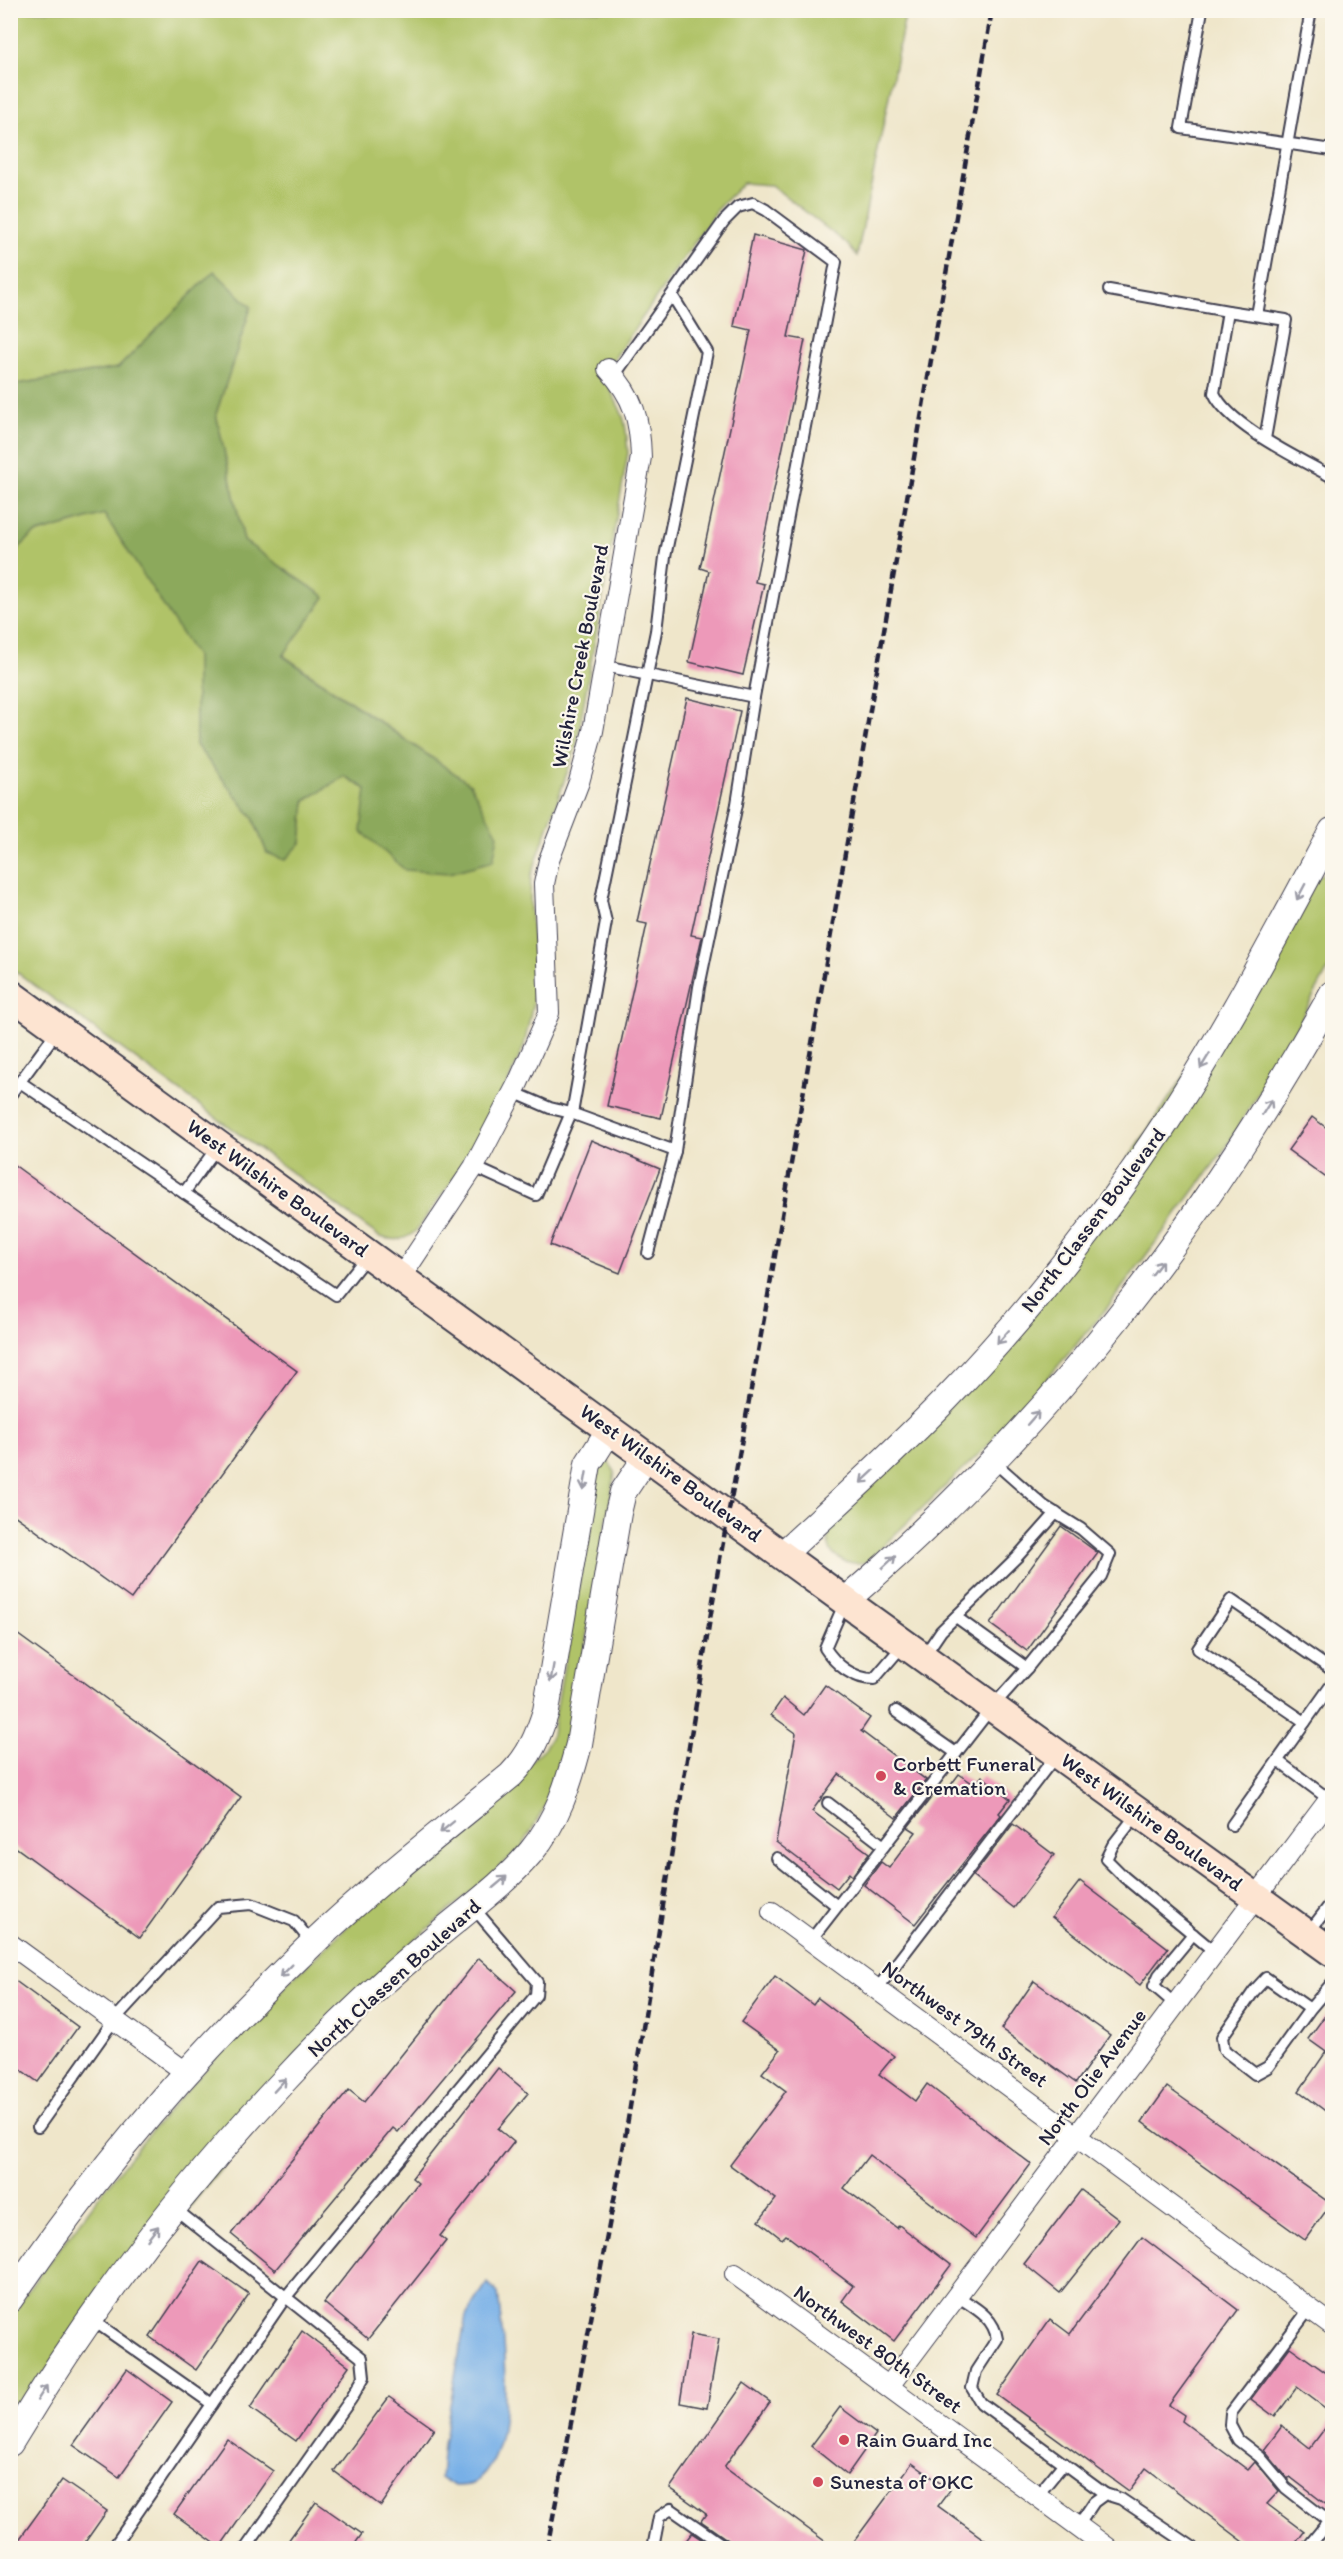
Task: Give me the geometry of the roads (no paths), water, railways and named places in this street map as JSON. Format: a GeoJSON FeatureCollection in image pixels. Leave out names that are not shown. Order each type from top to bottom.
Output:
{"type":"FeatureCollection","features":[{"type":"Feature","properties":{"kind":"main road","name":"West Wilshire Boulevard"},"geometry":{"type":"LineString","coordinates":[[16,1001],[59,1029],[1332,1952]]}},
{"type":"Feature","properties":{"kind":"street","name":"Wilshire Creek Boulevard"},"geometry":{"type":"LineString","coordinates":[[401,1277],[474,1167],[513,1092],[549,1013],[544,884],[549,860],[582,772],[593,731],[641,457],[640,430],[633,405],[622,384],[611,372]]}},
{"type":"Feature","properties":{"kind":"street","name":"North Classen Boulevard"},"geometry":{"type":"LineString","coordinates":[[783,1554],[948,1398],[1073,1251],[1140,1161],[1195,1077],[1270,950],[1331,838]]}},
{"type":"Feature","properties":{"kind":"street"},"geometry":{"type":"LineString","coordinates":[[845,1601],[914,1539],[993,1461],[1067,1380],[1127,1308],[1231,1164],[1279,1088],[1332,995]]}},
{"type":"Feature","properties":{"kind":"street"},"geometry":{"type":"LineString","coordinates":[[10,2299],[103,2174],[187,2073],[313,1944],[378,1885],[511,1775],[532,1749],[546,1711],[588,1464],[610,1430]]}},
{"type":"Feature","properties":{"kind":"street","name":"North Classen Boulevard"},"geometry":{"type":"LineString","coordinates":[[10,2443],[91,2319],[174,2208],[272,2094],[318,2045],[408,1960],[531,1852],[549,1827],[560,1805],[579,1744],[623,1492],[648,1456]]}},
{"type":"Feature","properties":{"kind":"street","name":"North Olie Avenue"},"geometry":{"type":"LineString","coordinates":[[890,2386],[1258,1899],[1331,1798]]}},
{"type":"Feature","properties":{"kind":"street","name":"Northwest 79th Street"},"geometry":{"type":"LineString","coordinates":[[772,1912],[1332,2325]]}},
{"type":"Feature","properties":{"kind":"street"},"geometry":{"type":"LineString","coordinates":[[10,1944],[187,2073]]}},
{"type":"Feature","properties":{"kind":"street","name":"Northwest 80th Street"},"geometry":{"type":"LineString","coordinates":[[735,2274],[1108,2548]]}},
{"type":"Feature","properties":{"kind":"lane"},"geometry":{"type":"LineString","coordinates":[[1202,10],[1182,128],[1332,150]]}},
{"type":"Feature","properties":{"kind":"lane"},"geometry":{"type":"LineString","coordinates":[[1257,315],[1311,10]]}},
{"type":"Feature","properties":{"kind":"lane"},"geometry":{"type":"LineString","coordinates":[[611,372],[672,295],[724,220],[738,207],[753,203],[766,210],[836,262],[754,697],[737,804],[699,987],[675,1151],[648,1253]]}},
{"type":"Feature","properties":{"kind":"lane"},"geometry":{"type":"LineString","coordinates":[[1108,290],[1286,320],[1265,439]]}},
{"type":"Feature","properties":{"kind":"lane"},"geometry":{"type":"LineString","coordinates":[[474,1167],[536,1195],[571,1113],[606,922],[601,900],[656,631],[665,557],[707,352],[672,295]]}},
{"type":"Feature","properties":{"kind":"lane"},"geometry":{"type":"LineString","coordinates":[[1228,311],[1214,393],[1230,414],[1265,439],[1332,477]]}},
{"type":"Feature","properties":{"kind":"lane"},"geometry":{"type":"LineString","coordinates":[[605,666],[754,697]]}},
{"type":"Feature","properties":{"kind":"lane"},"geometry":{"type":"LineString","coordinates":[[10,1095],[59,1029]]}},
{"type":"Feature","properties":{"kind":"lane"},"geometry":{"type":"LineString","coordinates":[[20,1082],[336,1295],[368,1254]]}},
{"type":"Feature","properties":{"kind":"lane"},"geometry":{"type":"LineString","coordinates":[[513,1092],[550,1108],[571,1113],[675,1151]]}},
{"type":"Feature","properties":{"kind":"lane"},"geometry":{"type":"LineString","coordinates":[[183,1193],[218,1144]]}},
{"type":"Feature","properties":{"kind":"lane"},"geometry":{"type":"LineString","coordinates":[[811,1940],[992,1707],[1027,1668],[1101,1576],[1110,1554],[1081,1529],[1044,1506],[993,1461]]}},
{"type":"Feature","properties":{"kind":"lane"},"geometry":{"type":"LineString","coordinates":[[845,1601],[825,1648],[834,1663],[862,1679],[874,1679],[941,1631],[1017,1557],[1056,1514]]}},
{"type":"Feature","properties":{"kind":"lane"},"geometry":{"type":"LineString","coordinates":[[1305,1722],[1198,1649],[1231,1600],[1332,1670]]}},
{"type":"Feature","properties":{"kind":"lane"},"geometry":{"type":"LineString","coordinates":[[956,1617],[1027,1668]]}},
{"type":"Feature","properties":{"kind":"lane"},"geometry":{"type":"LineString","coordinates":[[1232,1825],[1332,1684]]}},
{"type":"Feature","properties":{"kind":"lane"},"geometry":{"type":"LineString","coordinates":[[896,1711],[956,1753]]}},
{"type":"Feature","properties":{"kind":"lane"},"geometry":{"type":"LineString","coordinates":[[878,1989],[1057,1754]]}},
{"type":"Feature","properties":{"kind":"lane"},"geometry":{"type":"LineString","coordinates":[[1278,1761],[1331,1798]]}},
{"type":"Feature","properties":{"kind":"lane"},"geometry":{"type":"LineString","coordinates":[[828,1803],[884,1846]]}},
{"type":"Feature","properties":{"kind":"lane"},"geometry":{"type":"LineString","coordinates":[[1138,1812],[1106,1858],[1124,1877],[1216,1953]]}},
{"type":"Feature","properties":{"kind":"lane"},"geometry":{"type":"LineString","coordinates":[[777,1858],[837,1906]]}},
{"type":"Feature","properties":{"kind":"lane"},"geometry":{"type":"LineString","coordinates":[[1308,1934],[1332,1902]]}},
{"type":"Feature","properties":{"kind":"lane"},"geometry":{"type":"LineString","coordinates":[[38,2127],[114,2020],[218,1907],[251,1904],[294,1921],[313,1944]]}},
{"type":"Feature","properties":{"kind":"lane"},"geometry":{"type":"LineString","coordinates":[[113,2548],[285,2298],[536,1995],[537,1982],[472,1906]]}},
{"type":"Feature","properties":{"kind":"lane"},"geometry":{"type":"LineString","coordinates":[[1176,2006],[1154,1986],[1159,1975],[1192,1934]]}},
{"type":"Feature","properties":{"kind":"lane"},"geometry":{"type":"LineString","coordinates":[[1310,2009],[1266,1978],[1254,1991],[1222,2037],[1224,2050],[1255,2074],[1268,2067],[1332,1983]]}},
{"type":"Feature","properties":{"kind":"lane"},"geometry":{"type":"LineString","coordinates":[[174,2208],[362,2358],[364,2377],[246,2548]]}},
{"type":"Feature","properties":{"kind":"lane"},"geometry":{"type":"LineString","coordinates":[[957,2296],[978,2310],[995,2326],[997,2339],[976,2370],[972,2388],[981,2403],[1105,2494],[1121,2499],[1194,2548]]}},
{"type":"Feature","properties":{"kind":"lane"},"geometry":{"type":"LineString","coordinates":[[1307,2548],[1331,2523],[1286,2488],[1260,2457],[1238,2440],[1230,2425],[1231,2413],[1310,2308]]}},
{"type":"Feature","properties":{"kind":"lane"},"geometry":{"type":"LineString","coordinates":[[91,2319],[212,2404]]}},
{"type":"Feature","properties":{"kind":"lane"},"geometry":{"type":"LineString","coordinates":[[1037,2496],[1064,2463]]}},
{"type":"Feature","properties":{"kind":"lane"},"geometry":{"type":"LineString","coordinates":[[1078,2526],[1094,2502],[1105,2494]]}},
{"type":"Feature","properties":{"kind":"lane"},"geometry":{"type":"LineString","coordinates":[[653,2548],[659,2517],[671,2510],[727,2548]]}},
{"type":"Feature","properties":{"kind":"water"},"geometry":{"type":"Polygon","coordinates":[[[487,2283],[498,2293],[505,2366],[503,2424],[497,2450],[487,2470],[472,2484],[454,2486],[440,2477],[443,2444],[466,2316],[487,2283]]]}},
{"type":"Feature","properties":{"kind":"railway"},"geometry":{"type":"LineString","coordinates":[[547,2548],[620,2168],[718,1570],[765,1313],[992,10]]}},
{"type":"Feature","properties":{"kind":"place","name":"Corbett Funeral & Cremation"},"geometry":{"type":"Point","coordinates":[881,1776]}},
{"type":"Feature","properties":{"kind":"place","name":"Rain Guard Inc"},"geometry":{"type":"Point","coordinates":[844,2440]}},
{"type":"Feature","properties":{"kind":"place","name":"Sunesta of OKC"},"geometry":{"type":"Point","coordinates":[818,2482]}}]}
